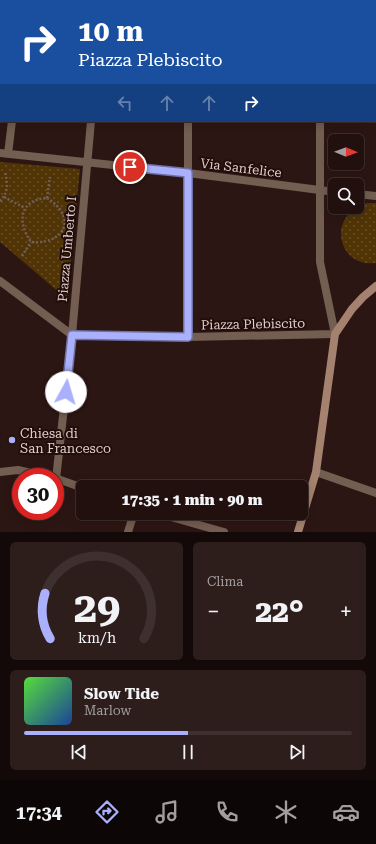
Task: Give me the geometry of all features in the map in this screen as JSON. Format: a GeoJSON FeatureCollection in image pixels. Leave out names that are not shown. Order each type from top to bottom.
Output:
{"type":"FeatureCollection","features":[{"type":"Feature","properties":{"kind":"main road"},"geometry":{"type":"LineString","coordinates":[[298,532],[316,472],[335,334],[352,309],[376,286]]}},
{"type":"Feature","properties":{"kind":"street"},"geometry":{"type":"LineString","coordinates":[[12,122],[4,154],[87,162]]}},
{"type":"Feature","properties":{"kind":"street","name":"Piazza Umberto I"},"geometry":{"type":"LineString","coordinates":[[72,335],[91,122]]}},
{"type":"Feature","properties":{"kind":"street"},"geometry":{"type":"LineString","coordinates":[[188,122],[188,337]]}},
{"type":"Feature","properties":{"kind":"street"},"geometry":{"type":"LineString","coordinates":[[320,122],[320,262],[335,334]]}},
{"type":"Feature","properties":{"kind":"street","name":"Via Sanfelice"},"geometry":{"type":"LineString","coordinates":[[87,162],[328,191]]}},
{"type":"Feature","properties":{"kind":"street"},"geometry":{"type":"LineString","coordinates":[[364,195],[376,196]]}},
{"type":"Feature","properties":{"kind":"street","name":"Piazza Umberto I"},"geometry":{"type":"LineString","coordinates":[[0,281],[72,335]]}},
{"type":"Feature","properties":{"kind":"street","name":"Piazza Plebiscito"},"geometry":{"type":"LineString","coordinates":[[72,335],[188,337],[335,334]]}},
{"type":"Feature","properties":{"kind":"street"},"geometry":{"type":"LineString","coordinates":[[54,468],[72,335]]}},
{"type":"Feature","properties":{"kind":"street"},"geometry":{"type":"LineString","coordinates":[[0,472],[12,471]]}},
{"type":"Feature","properties":{"kind":"street"},"geometry":{"type":"LineString","coordinates":[[316,472],[376,493]]}},
{"type":"Feature","properties":{"kind":"street"},"geometry":{"type":"LineString","coordinates":[[64,482],[76,486]]}},
{"type":"Feature","properties":{"kind":"street"},"geometry":{"type":"LineString","coordinates":[[128,532],[132,520]]}},
{"type":"Feature","properties":{"kind":"street"},"geometry":{"type":"LineString","coordinates":[[177,520],[207,530],[224,532]]}},
{"type":"Feature","properties":{"kind":"path"},"geometry":{"type":"LineString","coordinates":[[0,202],[4,197],[7,183],[4,166]]}},
{"type":"Feature","properties":{"kind":"path"},"geometry":{"type":"LineString","coordinates":[[48,198],[51,170]]}},
{"type":"Feature","properties":{"kind":"path"},"geometry":{"type":"LineString","coordinates":[[4,197],[25,208]]}},
{"type":"Feature","properties":{"kind":"path"},"geometry":{"type":"LineString","coordinates":[[48,198],[56,204],[64,214],[65,223],[62,232],[54,239],[40,243],[31,242],[25,233],[22,220],[25,208],[30,202],[37,199],[48,198]]}},
{"type":"Feature","properties":{"kind":"path"},"geometry":{"type":"LineString","coordinates":[[22,256],[31,242]]}},
{"type":"Feature","properties":{"kind":"shaded area"},"geometry":{"type":"Polygon","coordinates":[[[0,162],[80,169],[67,299],[0,242],[0,162]]]}},
{"type":"Feature","properties":{"kind":"shaded area"},"geometry":{"type":"Polygon","coordinates":[[[376,203],[376,263],[363,262],[352,257],[345,249],[342,239],[342,229],[346,218],[350,214],[364,214],[364,204],[376,203]]]}},
{"type":"Feature","properties":{"kind":"place","name":"Chiesa di San Francesco"},"geometry":{"type":"Point","coordinates":[12,440]}},
{"type":"Feature","properties":{"kind":"route"},"geometry":{"type":"LineString","coordinates":[[66,392],[72,335],[188,337],[188,173],[130,167]]}}]}
